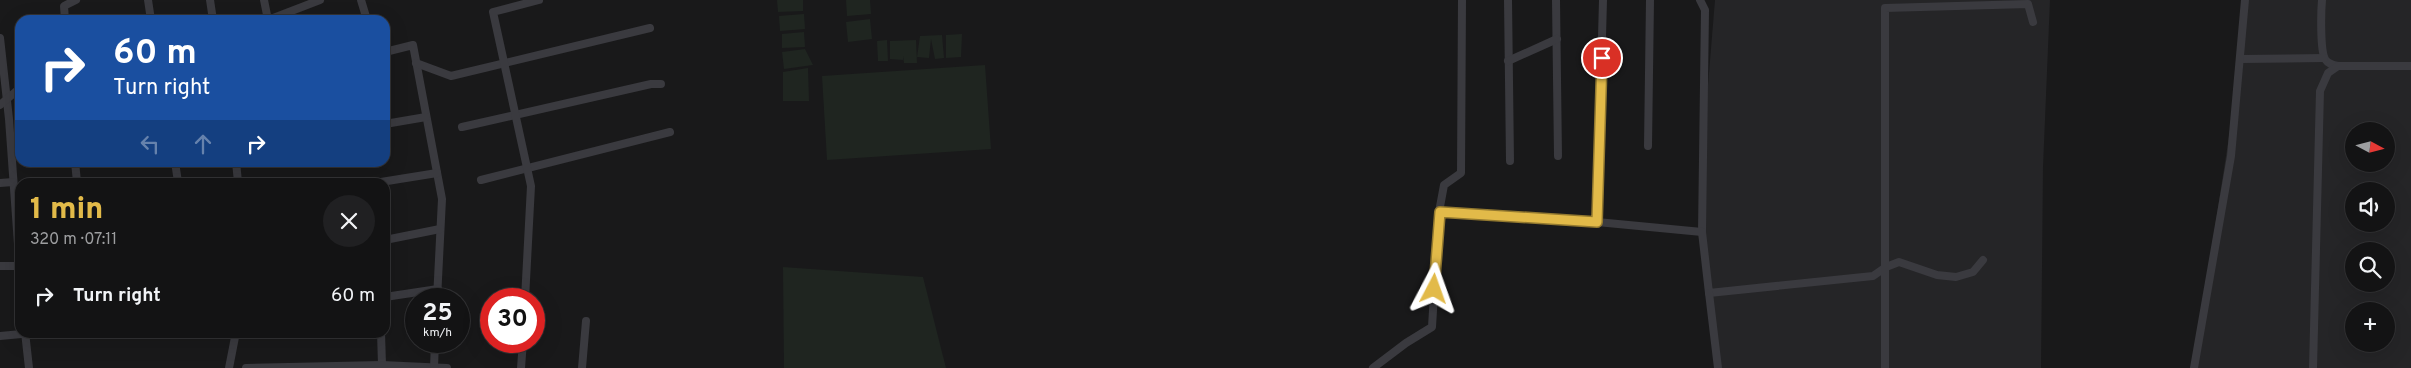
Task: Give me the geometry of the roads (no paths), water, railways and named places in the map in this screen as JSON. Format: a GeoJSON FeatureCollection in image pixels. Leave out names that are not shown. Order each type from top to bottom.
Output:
{"type":"FeatureCollection","features":[{"type":"Feature","properties":{"kind":"street"},"geometry":{"type":"LineString","coordinates":[[65,15],[64,6],[76,0]]}},
{"type":"Feature","properties":{"kind":"street"},"geometry":{"type":"LineString","coordinates":[[148,0],[150,15]]}},
{"type":"Feature","properties":{"kind":"street"},"geometry":{"type":"LineString","coordinates":[[210,0],[212,15]]}},
{"type":"Feature","properties":{"kind":"street"},"geometry":{"type":"LineString","coordinates":[[264,0],[267,15]]}},
{"type":"Feature","properties":{"kind":"street"},"geometry":{"type":"LineString","coordinates":[[281,15],[320,0]]}},
{"type":"Feature","properties":{"kind":"street"},"geometry":{"type":"LineString","coordinates":[[361,0],[366,15]]}},
{"type":"Feature","properties":{"kind":"street"},"geometry":{"type":"LineString","coordinates":[[525,288],[531,186],[493,12],[539,0]]}},
{"type":"Feature","properties":{"kind":"street"},"geometry":{"type":"LineString","coordinates":[[1373,368],[1406,343],[1432,327],[1440,212],[1444,185],[1461,173],[1462,0]]}},
{"type":"Feature","properties":{"kind":"street"},"geometry":{"type":"LineString","coordinates":[[1508,0],[1510,161]]}},
{"type":"Feature","properties":{"kind":"street"},"geometry":{"type":"LineString","coordinates":[[1556,0],[1558,156]]}},
{"type":"Feature","properties":{"kind":"street"},"geometry":{"type":"LineString","coordinates":[[1597,222],[1603,0]]}},
{"type":"Feature","properties":{"kind":"street"},"geometry":{"type":"LineString","coordinates":[[1648,146],[1650,0]]}},
{"type":"Feature","properties":{"kind":"street"},"geometry":{"type":"LineString","coordinates":[[1700,0],[1706,10],[1702,232],[1718,368]]}},
{"type":"Feature","properties":{"kind":"street"},"geometry":{"type":"LineString","coordinates":[[2194,368],[2231,156],[2245,0]]}},
{"type":"Feature","properties":{"kind":"street"},"geometry":{"type":"LineString","coordinates":[[2322,0],[2321,26],[2324,58],[2329,64],[2338,66],[2411,66]]}},
{"type":"Feature","properties":{"kind":"street"},"geometry":{"type":"LineString","coordinates":[[1885,368],[1885,8],[2028,4],[2033,22]]}},
{"type":"Feature","properties":{"kind":"street"},"geometry":{"type":"LineString","coordinates":[[416,63],[451,76],[650,28]]}},
{"type":"Feature","properties":{"kind":"street"},"geometry":{"type":"LineString","coordinates":[[0,38],[0,58],[6,98],[15,206]]}},
{"type":"Feature","properties":{"kind":"street"},"geometry":{"type":"LineString","coordinates":[[1508,61],[1557,39]]}},
{"type":"Feature","properties":{"kind":"street"},"geometry":{"type":"LineString","coordinates":[[390,51],[413,46],[442,199],[438,288]]}},
{"type":"Feature","properties":{"kind":"street"},"geometry":{"type":"LineString","coordinates":[[2241,59],[2324,58]]}},
{"type":"Feature","properties":{"kind":"street"},"geometry":{"type":"LineString","coordinates":[[2313,368],[2320,91],[2328,73],[2338,66]]}},
{"type":"Feature","properties":{"kind":"street"},"geometry":{"type":"LineString","coordinates":[[462,127],[651,84],[661,84]]}},
{"type":"Feature","properties":{"kind":"street"},"geometry":{"type":"LineString","coordinates":[[0,105],[15,92]]}},
{"type":"Feature","properties":{"kind":"street"},"geometry":{"type":"LineString","coordinates":[[390,123],[426,117]]}},
{"type":"Feature","properties":{"kind":"street"},"geometry":{"type":"LineString","coordinates":[[482,180],[670,132]]}},
{"type":"Feature","properties":{"kind":"street"},"geometry":{"type":"LineString","coordinates":[[390,181],[437,173]]}},
{"type":"Feature","properties":{"kind":"street"},"geometry":{"type":"LineString","coordinates":[[0,183],[13,182]]}},
{"type":"Feature","properties":{"kind":"street"},"geometry":{"type":"LineString","coordinates":[[1440,212],[1597,222],[1702,232]]}},
{"type":"Feature","properties":{"kind":"street"},"geometry":{"type":"LineString","coordinates":[[390,239],[440,229]]}},
{"type":"Feature","properties":{"kind":"street"},"geometry":{"type":"LineString","coordinates":[[1710,292],[1873,276],[1886,267],[1898,262],[1937,275],[1956,277],[1973,272],[1983,260]]}},
{"type":"Feature","properties":{"kind":"street"},"geometry":{"type":"LineString","coordinates":[[0,266],[15,266]]}},
{"type":"Feature","properties":{"kind":"street"},"geometry":{"type":"LineString","coordinates":[[390,296],[405,294]]}},
{"type":"Feature","properties":{"kind":"street"},"geometry":{"type":"LineString","coordinates":[[582,368],[586,321]]}},
{"type":"Feature","properties":{"kind":"street"},"geometry":{"type":"LineString","coordinates":[[0,336],[15,335]]}},
{"type":"Feature","properties":{"kind":"street"},"geometry":{"type":"LineString","coordinates":[[25,338],[28,368]]}},
{"type":"Feature","properties":{"kind":"street"},"geometry":{"type":"LineString","coordinates":[[229,368],[235,338]]}},
{"type":"Feature","properties":{"kind":"street"},"geometry":{"type":"LineString","coordinates":[[382,338],[382,365]]}},
{"type":"Feature","properties":{"kind":"street"},"geometry":{"type":"LineString","coordinates":[[434,368],[435,353]]}},
{"type":"Feature","properties":{"kind":"street"},"geometry":{"type":"LineString","coordinates":[[521,368],[522,353]]}},
{"type":"Feature","properties":{"kind":"street"},"geometry":{"type":"LineString","coordinates":[[246,368],[382,365],[447,368]]}}]}
